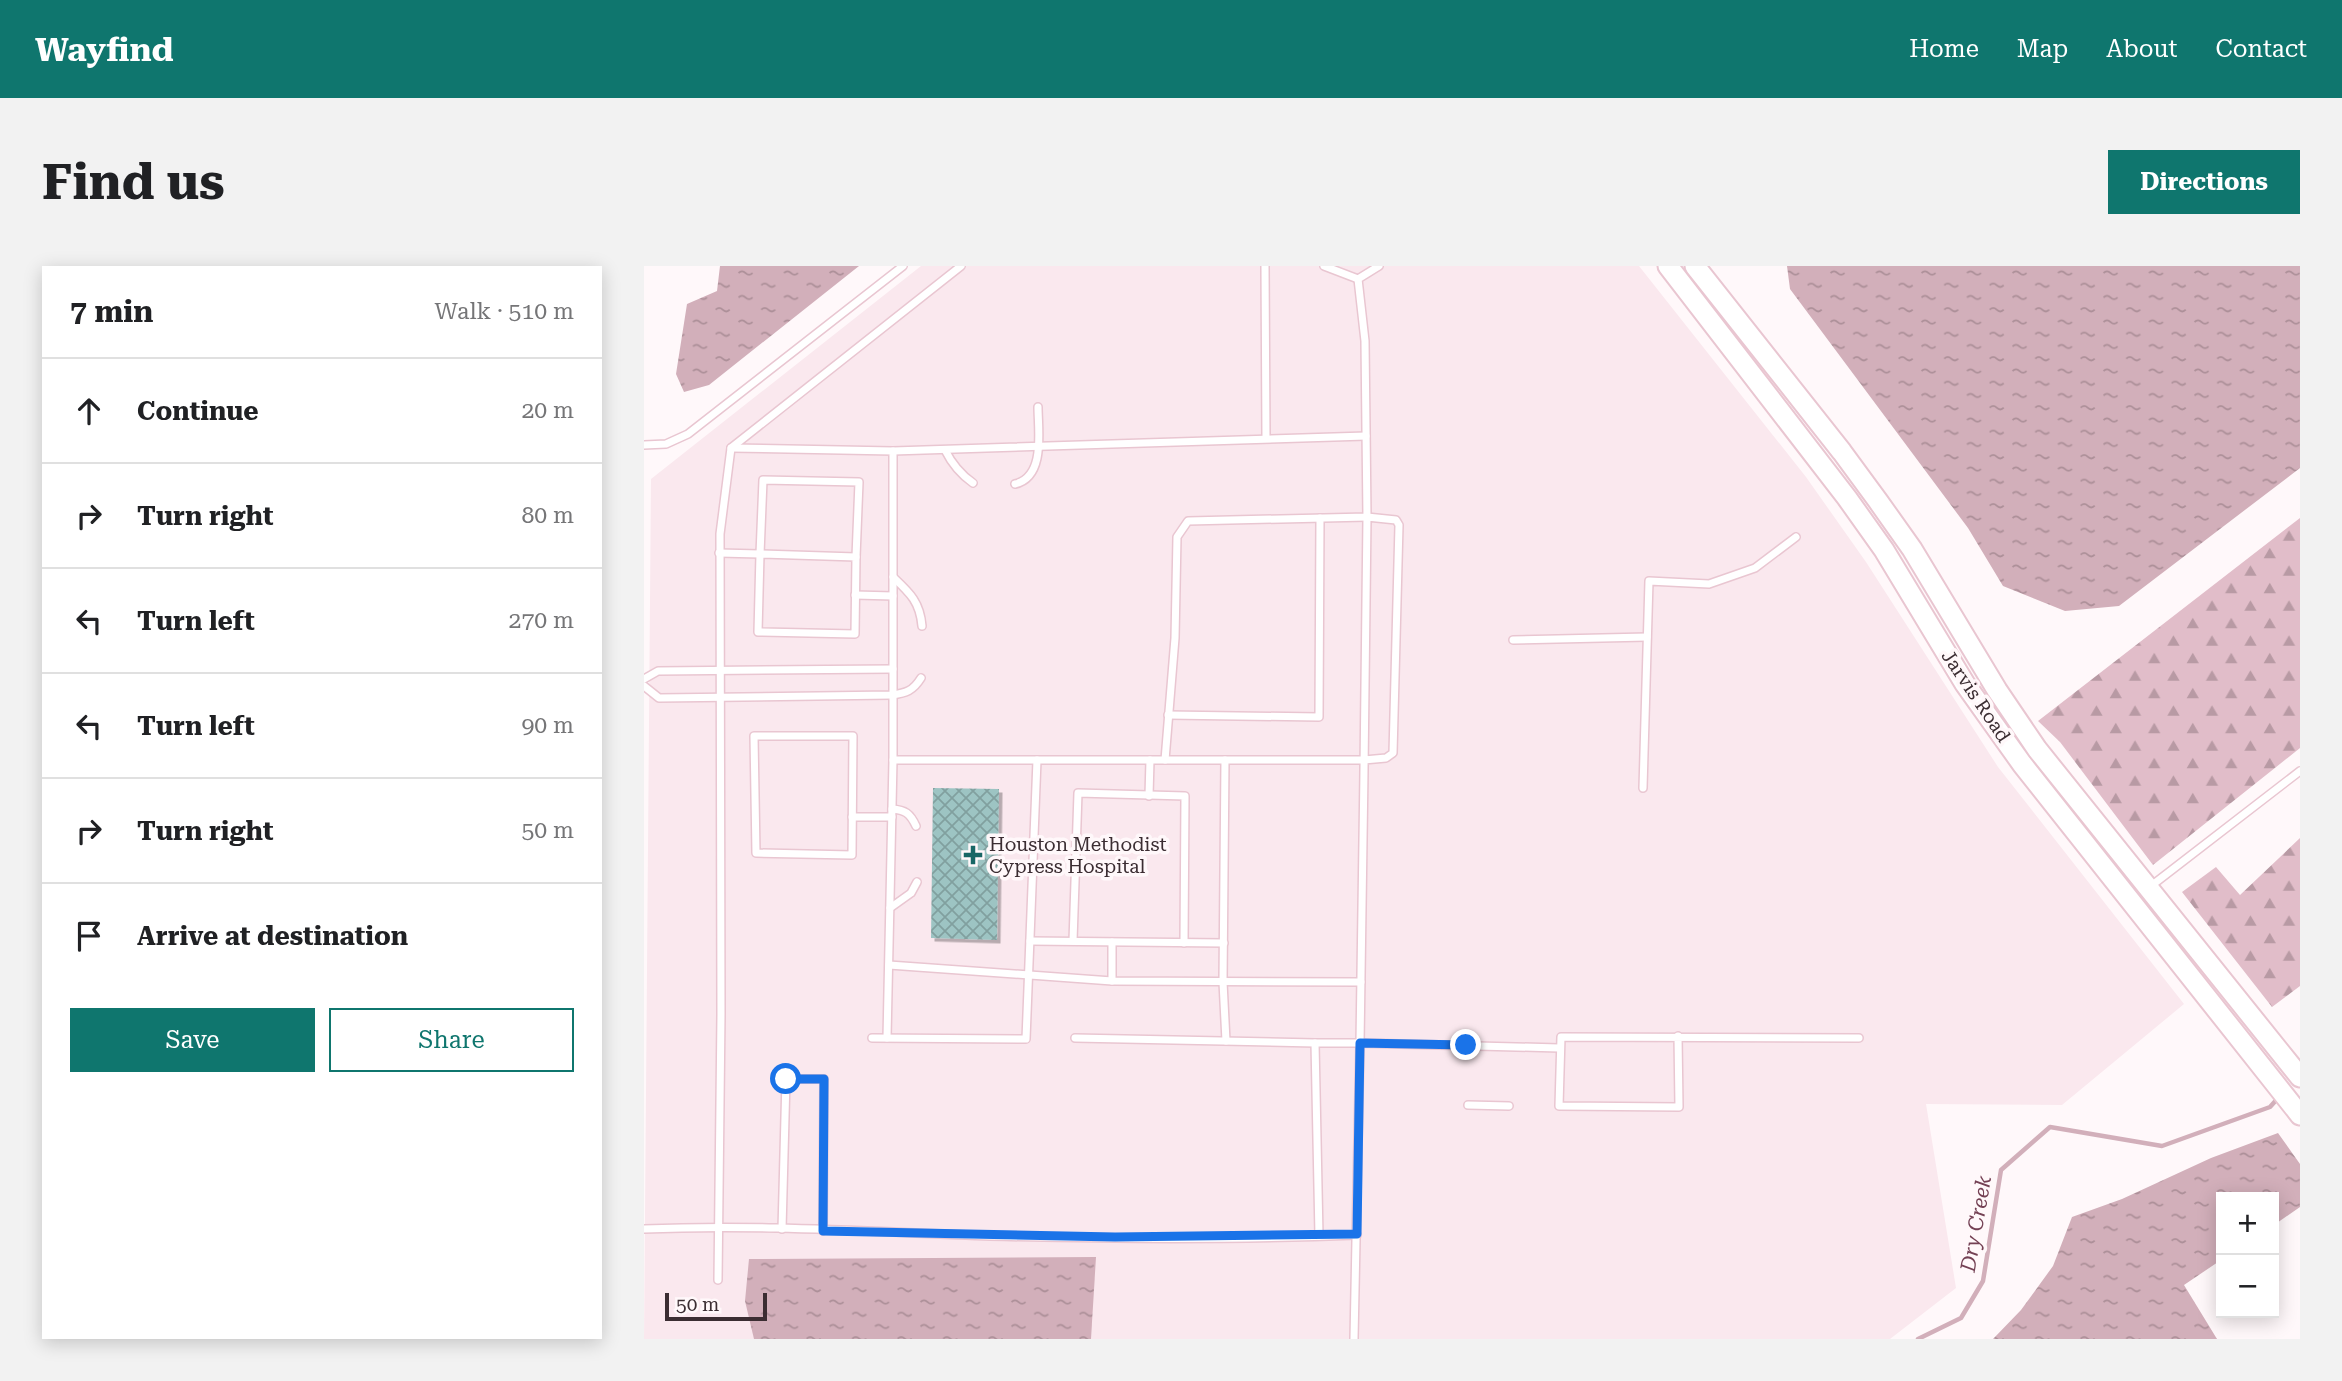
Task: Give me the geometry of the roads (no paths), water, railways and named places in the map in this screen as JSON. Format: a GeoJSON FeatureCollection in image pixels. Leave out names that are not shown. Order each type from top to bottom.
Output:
{"type":"FeatureCollection","features":[{"type":"Feature","properties":{"kind":"street","name":"Jarvis Road"},"geometry":{"type":"LineString","coordinates":[[1668,266],[1855,508],[1884,550],[1965,684],[2022,764],[2300,1115]]}},
{"type":"Feature","properties":{"kind":"street","name":"Jarvis Road"},"geometry":{"type":"LineString","coordinates":[[1695,266],[1842,452],[1912,549],[1997,690],[2039,752],[2300,1077]]}},
{"type":"Feature","properties":{"kind":"street"},"geometry":{"type":"LineString","coordinates":[[2022,764],[2039,752]]}},
{"type":"Feature","properties":{"kind":"lane"},"geometry":{"type":"LineString","coordinates":[[644,445],[666,444],[688,434],[903,266]]}},
{"type":"Feature","properties":{"kind":"lane"},"geometry":{"type":"LineString","coordinates":[[718,1280],[719,553],[731,448],[961,266]]}},
{"type":"Feature","properties":{"kind":"lane"},"geometry":{"type":"LineString","coordinates":[[1265,266],[1266,438]]}},
{"type":"Feature","properties":{"kind":"lane"},"geometry":{"type":"LineString","coordinates":[[1324,266],[1358,279]]}},
{"type":"Feature","properties":{"kind":"lane"},"geometry":{"type":"LineString","coordinates":[[1358,279],[1379,266]]}},
{"type":"Feature","properties":{"kind":"lane"},"geometry":{"type":"LineString","coordinates":[[1354,1339],[1362,982],[1367,517],[1365,341],[1358,279]]}},
{"type":"Feature","properties":{"kind":"lane"},"geometry":{"type":"LineString","coordinates":[[1015,484],[1022,482],[1036,466],[1038,407]]}},
{"type":"Feature","properties":{"kind":"lane"},"geometry":{"type":"LineString","coordinates":[[731,448],[893,451],[1366,436]]}},
{"type":"Feature","properties":{"kind":"lane"},"geometry":{"type":"LineString","coordinates":[[945,450],[957,470],[973,483]]}},
{"type":"Feature","properties":{"kind":"lane"},"geometry":{"type":"LineString","coordinates":[[887,1038],[893,760],[893,451]]}},
{"type":"Feature","properties":{"kind":"lane"},"geometry":{"type":"LineString","coordinates":[[763,480],[859,482],[856,557],[855,634],[758,632],[763,480]]}},
{"type":"Feature","properties":{"kind":"lane"},"geometry":{"type":"LineString","coordinates":[[893,760],[1165,760],[1225,760],[1364,760],[1385,758],[1394,753],[1399,525],[1396,520],[1367,517],[1188,521],[1177,537],[1175,638],[1165,760]]}},
{"type":"Feature","properties":{"kind":"lane"},"geometry":{"type":"LineString","coordinates":[[1168,715],[1319,716],[1320,518]]}},
{"type":"Feature","properties":{"kind":"lane"},"geometry":{"type":"LineString","coordinates":[[1643,788],[1649,581],[1709,584],[1755,568],[1796,537]]}},
{"type":"Feature","properties":{"kind":"lane"},"geometry":{"type":"LineString","coordinates":[[719,553],[856,557]]}},
{"type":"Feature","properties":{"kind":"lane"},"geometry":{"type":"LineString","coordinates":[[893,577],[921,610],[922,626]]}},
{"type":"Feature","properties":{"kind":"lane"},"geometry":{"type":"LineString","coordinates":[[855,595],[893,596]]}},
{"type":"Feature","properties":{"kind":"lane"},"geometry":{"type":"LineString","coordinates":[[1513,640],[1647,637]]}},
{"type":"Feature","properties":{"kind":"lane"},"geometry":{"type":"LineString","coordinates":[[644,679],[659,671],[893,670]]}},
{"type":"Feature","properties":{"kind":"lane"},"geometry":{"type":"LineString","coordinates":[[644,686],[659,698],[892,695],[908,693],[916,687],[920,678]]}},
{"type":"Feature","properties":{"kind":"lane"},"geometry":{"type":"LineString","coordinates":[[754,736],[853,736],[852,817],[852,855],[756,853],[754,736]]}},
{"type":"Feature","properties":{"kind":"lane"},"geometry":{"type":"LineString","coordinates":[[872,1038],[1026,1040],[1037,760]]}},
{"type":"Feature","properties":{"kind":"lane"},"geometry":{"type":"LineString","coordinates":[[1149,796],[1150,760]]}},
{"type":"Feature","properties":{"kind":"lane"},"geometry":{"type":"LineString","coordinates":[[1225,760],[1223,982],[1226,1041]]}},
{"type":"Feature","properties":{"kind":"lane"},"geometry":{"type":"LineString","coordinates":[[2149,887],[2300,771]]}},
{"type":"Feature","properties":{"kind":"lane"},"geometry":{"type":"LineString","coordinates":[[1073,941],[1078,793],[1185,796],[1184,943]]}},
{"type":"Feature","properties":{"kind":"lane"},"geometry":{"type":"LineString","coordinates":[[852,817],[904,810],[916,826]]}},
{"type":"Feature","properties":{"kind":"lane"},"geometry":{"type":"LineString","coordinates":[[890,908],[911,893],[917,882]]}},
{"type":"Feature","properties":{"kind":"lane"},"geometry":{"type":"LineString","coordinates":[[1030,941],[1224,943]]}},
{"type":"Feature","properties":{"kind":"lane"},"geometry":{"type":"LineString","coordinates":[[1112,942],[1112,981]]}},
{"type":"Feature","properties":{"kind":"lane"},"geometry":{"type":"LineString","coordinates":[[889,965],[1112,981],[1362,982]]}},
{"type":"Feature","properties":{"kind":"lane"},"geometry":{"type":"LineString","coordinates":[[1678,1036],[1679,1107],[1559,1106],[1560,1037],[1678,1036],[1859,1038]]}},
{"type":"Feature","properties":{"kind":"lane"},"geometry":{"type":"LineString","coordinates":[[1075,1038],[1559,1048]]}},
{"type":"Feature","properties":{"kind":"lane"},"geometry":{"type":"LineString","coordinates":[[1315,1043],[1319,1236]]}},
{"type":"Feature","properties":{"kind":"lane"},"geometry":{"type":"LineString","coordinates":[[782,1229],[786,1079],[824,1079],[823,1231]]}},
{"type":"Feature","properties":{"kind":"lane"},"geometry":{"type":"LineString","coordinates":[[1468,1105],[1508,1106]]}},
{"type":"Feature","properties":{"kind":"lane"},"geometry":{"type":"LineString","coordinates":[[644,1229],[719,1226],[1027,1236],[1357,1234]]}},
{"type":"Feature","properties":{"kind":"water"},"geometry":{"type":"Polygon","coordinates":[[[720,266],[859,266],[709,385],[684,392],[676,374],[687,304],[717,291],[720,266]]]}},
{"type":"Feature","properties":{"kind":"water"},"geometry":{"type":"Polygon","coordinates":[[[1787,266],[2300,266],[2300,468],[2119,606],[2065,611],[2003,586],[1968,528],[1790,289],[1787,266]]]}},
{"type":"Feature","properties":{"kind":"water"},"geometry":{"type":"Polygon","coordinates":[[[2278,1133],[2300,1164],[2300,1207],[2279,1222],[2279,1192],[2216,1192],[2216,1263],[2184,1285],[2217,1339],[1993,1339],[2021,1310],[2053,1266],[2072,1217],[2122,1199],[2211,1158],[2278,1133]]]}},
{"type":"Feature","properties":{"kind":"water"},"geometry":{"type":"Polygon","coordinates":[[[1096,1257],[1091,1339],[754,1339],[745,1301],[749,1259],[1096,1257]]]}},
{"type":"Feature","properties":{"kind":"waterway","name":"Dry Creek"},"geometry":{"type":"LineString","coordinates":[[1918,1339],[1961,1318],[1983,1281],[2001,1170],[2050,1127],[2162,1146],[2270,1107],[2278,1098]]}},
{"type":"Feature","properties":{"kind":"place","name":"Houston Methodist Cypress Hospital"},"geometry":{"type":"Point","coordinates":[973,855]}}]}
